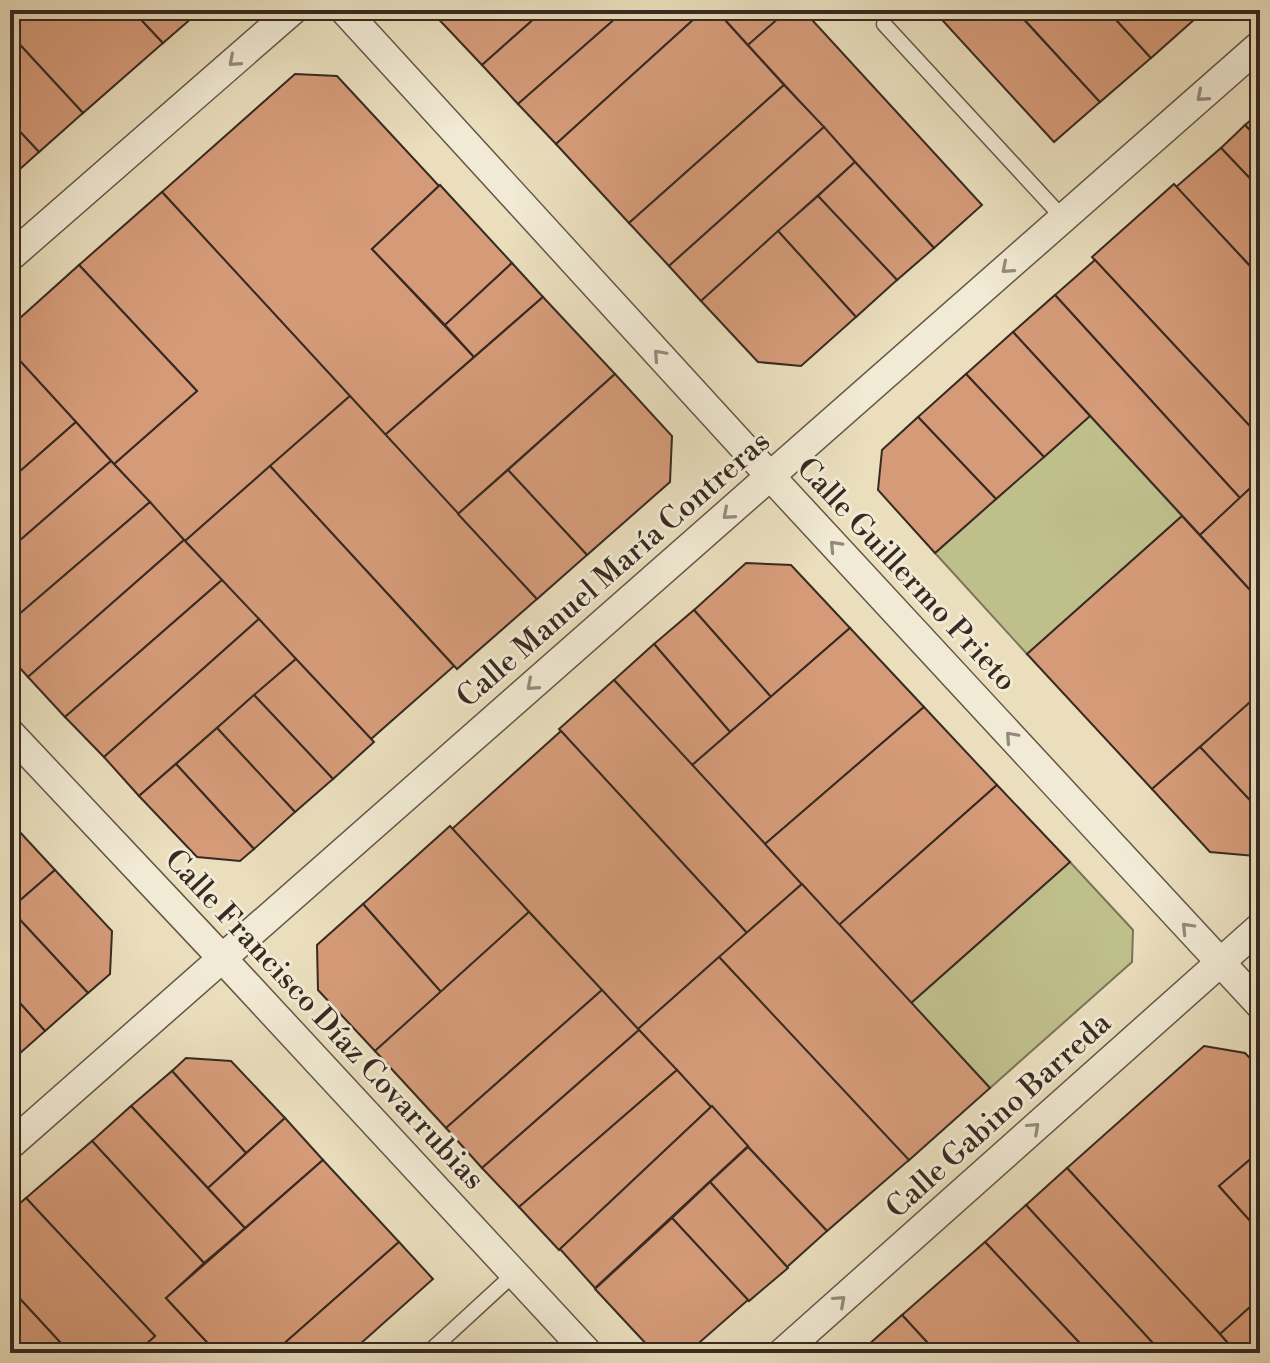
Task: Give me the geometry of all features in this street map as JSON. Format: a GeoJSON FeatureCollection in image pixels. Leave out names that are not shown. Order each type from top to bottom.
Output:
{"type":"FeatureCollection","features":[{"type":"Feature","properties":{"kind":"street"},"geometry":{"type":"LineString","coordinates":[[10,257],[293,10]]}},
{"type":"Feature","properties":{"kind":"street","name":"Calle Guillermo Prieto"},"geometry":{"type":"LineString","coordinates":[[344,10],[1260,1005]]}},
{"type":"Feature","properties":{"kind":"street","name":"Calle Manuel María Contreras"},"geometry":{"type":"LineString","coordinates":[[10,1145],[1260,45]]}},
{"type":"Feature","properties":{"kind":"street","name":"Calle Francisco Díaz Covarrubias"},"geometry":{"type":"LineString","coordinates":[[10,733],[588,1353]]}},
{"type":"Feature","properties":{"kind":"street","name":"Calle Gabino Barreda"},"geometry":{"type":"LineString","coordinates":[[782,1353],[1260,927]]}},
{"type":"Feature","properties":{"kind":"lane"},"geometry":{"type":"LineString","coordinates":[[884,24],[1063,218]]}},
{"type":"Feature","properties":{"kind":"lane"},"geometry":{"type":"LineString","coordinates":[[428,1353],[515,1273]]}},
{"type":"Feature","properties":{"kind":"green space"},"geometry":{"type":"Polygon","coordinates":[[[1090,416],[1182,516],[1027,654],[935,553],[1090,416]]]}},
{"type":"Feature","properties":{"kind":"green space"},"geometry":{"type":"Polygon","coordinates":[[[1070,862],[1133,930],[1132,962],[990,1088],[911,1003],[1070,862]]]}},
{"type":"Feature","properties":{"kind":"building"},"geometry":{"type":"Polygon","coordinates":[[[10,10],[132,10],[163,43],[83,113],[10,34],[10,10]]]}},
{"type":"Feature","properties":{"kind":"building"},"geometry":{"type":"Polygon","coordinates":[[[132,10],[201,10],[163,43],[132,10]]]}},
{"type":"Feature","properties":{"kind":"building"},"geometry":{"type":"Polygon","coordinates":[[[430,10],[530,10],[536,17],[482,65],[430,10]]]}},
{"type":"Feature","properties":{"kind":"building"},"geometry":{"type":"Polygon","coordinates":[[[544,10],[625,10],[518,104],[482,65],[544,10]]]}},
{"type":"Feature","properties":{"kind":"building"},"geometry":{"type":"Polygon","coordinates":[[[625,10],[704,10],[556,144],[518,104],[625,10]]]}},
{"type":"Feature","properties":{"kind":"building"},"geometry":{"type":"Polygon","coordinates":[[[704,10],[716,10],[784,85],[629,223],[556,144],[704,10]]]}},
{"type":"Feature","properties":{"kind":"building"},"geometry":{"type":"Polygon","coordinates":[[[716,10],[788,10],[748,45],[716,10]]]}},
{"type":"Feature","properties":{"kind":"building"},"geometry":{"type":"Polygon","coordinates":[[[788,10],[803,10],[982,205],[934,248],[748,45],[788,10]]]}},
{"type":"Feature","properties":{"kind":"building"},"geometry":{"type":"Polygon","coordinates":[[[933,10],[1015,10],[1100,102],[1054,142],[933,10]]]}},
{"type":"Feature","properties":{"kind":"building"},"geometry":{"type":"Polygon","coordinates":[[[1031,10],[1107,10],[1151,58],[1100,102],[1022,17],[1031,10]]]}},
{"type":"Feature","properties":{"kind":"building"},"geometry":{"type":"Polygon","coordinates":[[[1107,10],[1205,10],[1151,58],[1107,10]]]}},
{"type":"Feature","properties":{"kind":"building"},"geometry":{"type":"Polygon","coordinates":[[[10,34],[83,113],[39,152],[10,121],[10,34]]]}},
{"type":"Feature","properties":{"kind":"building"},"geometry":{"type":"Polygon","coordinates":[[[295,74],[337,76],[439,186],[372,249],[474,357],[385,435],[162,192],[295,74]]]}},
{"type":"Feature","properties":{"kind":"building"},"geometry":{"type":"Polygon","coordinates":[[[784,85],[824,127],[669,266],[629,223],[784,85]]]}},
{"type":"Feature","properties":{"kind":"building"},"geometry":{"type":"Polygon","coordinates":[[[1260,112],[1260,141],[1245,125],[1260,112]]]}},
{"type":"Feature","properties":{"kind":"building"},"geometry":{"type":"Polygon","coordinates":[[[10,121],[39,152],[10,178],[10,121]]]}},
{"type":"Feature","properties":{"kind":"building"},"geometry":{"type":"Polygon","coordinates":[[[1245,125],[1260,141],[1260,189],[1221,148],[1245,125]]]}},
{"type":"Feature","properties":{"kind":"building"},"geometry":{"type":"Polygon","coordinates":[[[824,127],[855,162],[701,301],[669,266],[824,127]]]}},
{"type":"Feature","properties":{"kind":"building"},"geometry":{"type":"Polygon","coordinates":[[[1221,148],[1260,189],[1260,265],[1254,270],[1176,187],[1221,148]]]}},
{"type":"Feature","properties":{"kind":"building"},"geometry":{"type":"Polygon","coordinates":[[[855,162],[934,248],[897,280],[818,196],[855,162]]]}},
{"type":"Feature","properties":{"kind":"building"},"geometry":{"type":"Polygon","coordinates":[[[1174,184],[1260,277],[1260,437],[1092,257],[1174,184]]]}},
{"type":"Feature","properties":{"kind":"building"},"geometry":{"type":"Polygon","coordinates":[[[440,185],[512,263],[445,325],[372,249],[440,185]]]}},
{"type":"Feature","properties":{"kind":"building"},"geometry":{"type":"Polygon","coordinates":[[[162,192],[350,396],[185,541],[114,464],[197,391],[79,265],[162,192]]]}},
{"type":"Feature","properties":{"kind":"building"},"geometry":{"type":"Polygon","coordinates":[[[818,196],[897,280],[856,317],[778,231],[818,196]]]}},
{"type":"Feature","properties":{"kind":"building"},"geometry":{"type":"Polygon","coordinates":[[[778,231],[856,317],[801,366],[758,362],[701,301],[778,231]]]}},
{"type":"Feature","properties":{"kind":"building"},"geometry":{"type":"Polygon","coordinates":[[[1095,260],[1260,437],[1260,479],[1240,498],[1055,295],[1095,260]]]}},
{"type":"Feature","properties":{"kind":"building"},"geometry":{"type":"Polygon","coordinates":[[[512,263],[543,297],[474,357],[445,325],[512,263]]]}},
{"type":"Feature","properties":{"kind":"building"},"geometry":{"type":"Polygon","coordinates":[[[79,265],[197,391],[114,464],[10,350],[10,327],[79,265]]]}},
{"type":"Feature","properties":{"kind":"building"},"geometry":{"type":"Polygon","coordinates":[[[1055,295],[1240,498],[1200,535],[1013,332],[1055,295]]]}},
{"type":"Feature","properties":{"kind":"building"},"geometry":{"type":"Polygon","coordinates":[[[543,297],[615,374],[458,514],[385,435],[543,297]]]}},
{"type":"Feature","properties":{"kind":"building"},"geometry":{"type":"Polygon","coordinates":[[[1013,332],[1090,416],[1044,457],[966,374],[1013,332]]]}},
{"type":"Feature","properties":{"kind":"building"},"geometry":{"type":"Polygon","coordinates":[[[10,350],[76,422],[10,480],[10,350]]]}},
{"type":"Feature","properties":{"kind":"building"},"geometry":{"type":"Polygon","coordinates":[[[615,374],[672,436],[670,482],[587,555],[508,470],[615,374]]]}},
{"type":"Feature","properties":{"kind":"building"},"geometry":{"type":"Polygon","coordinates":[[[966,374],[1044,457],[996,499],[918,417],[966,374]]]}},
{"type":"Feature","properties":{"kind":"building"},"geometry":{"type":"Polygon","coordinates":[[[350,396],[537,599],[457,669],[270,466],[350,396]]]}},
{"type":"Feature","properties":{"kind":"building"},"geometry":{"type":"Polygon","coordinates":[[[918,417],[996,499],[935,553],[878,490],[882,450],[918,417]]]}},
{"type":"Feature","properties":{"kind":"building"},"geometry":{"type":"Polygon","coordinates":[[[76,422],[111,461],[10,549],[10,480],[76,422]]]}},
{"type":"Feature","properties":{"kind":"building"},"geometry":{"type":"Polygon","coordinates":[[[111,461],[150,502],[10,622],[10,549],[111,461]]]}},
{"type":"Feature","properties":{"kind":"building"},"geometry":{"type":"Polygon","coordinates":[[[270,466],[454,666],[371,739],[185,541],[270,466]]]}},
{"type":"Feature","properties":{"kind":"building"},"geometry":{"type":"Polygon","coordinates":[[[508,470],[587,555],[537,599],[458,514],[508,470]]]}},
{"type":"Feature","properties":{"kind":"building"},"geometry":{"type":"Polygon","coordinates":[[[1260,479],[1260,601],[1200,535],[1260,479]]]}},
{"type":"Feature","properties":{"kind":"building"},"geometry":{"type":"Polygon","coordinates":[[[150,502],[184,540],[28,677],[10,657],[10,622],[150,502]]]}},
{"type":"Feature","properties":{"kind":"building"},"geometry":{"type":"Polygon","coordinates":[[[1182,516],[1260,601],[1260,694],[1152,789],[1027,654],[1182,516]]]}},
{"type":"Feature","properties":{"kind":"building"},"geometry":{"type":"Polygon","coordinates":[[[184,540],[222,580],[65,717],[28,677],[184,540]]]}},
{"type":"Feature","properties":{"kind":"building"},"geometry":{"type":"Polygon","coordinates":[[[746,563],[791,565],[850,628],[771,697],[694,610],[746,563]]]}},
{"type":"Feature","properties":{"kind":"building"},"geometry":{"type":"Polygon","coordinates":[[[222,580],[259,619],[104,757],[65,717],[222,580]]]}},
{"type":"Feature","properties":{"kind":"building"},"geometry":{"type":"Polygon","coordinates":[[[694,610],[771,697],[730,732],[654,644],[694,610]]]}},
{"type":"Feature","properties":{"kind":"building"},"geometry":{"type":"Polygon","coordinates":[[[259,619],[296,659],[139,796],[104,757],[259,619]]]}},
{"type":"Feature","properties":{"kind":"building"},"geometry":{"type":"Polygon","coordinates":[[[850,628],[924,707],[765,844],[692,765],[850,628]]]}},
{"type":"Feature","properties":{"kind":"building"},"geometry":{"type":"Polygon","coordinates":[[[654,644],[730,732],[692,765],[614,680],[654,644]]]}},
{"type":"Feature","properties":{"kind":"building"},"geometry":{"type":"Polygon","coordinates":[[[296,659],[374,742],[333,779],[254,695],[296,659]]]}},
{"type":"Feature","properties":{"kind":"building"},"geometry":{"type":"Polygon","coordinates":[[[614,680],[802,884],[747,933],[559,729],[614,680]]]}},
{"type":"Feature","properties":{"kind":"building"},"geometry":{"type":"Polygon","coordinates":[[[1260,694],[1260,715],[1249,703],[1260,694]]]}},
{"type":"Feature","properties":{"kind":"building"},"geometry":{"type":"Polygon","coordinates":[[[254,695],[333,779],[295,812],[217,728],[254,695]]]}},
{"type":"Feature","properties":{"kind":"building"},"geometry":{"type":"Polygon","coordinates":[[[1249,703],[1260,715],[1260,811],[1200,747],[1249,703]]]}},
{"type":"Feature","properties":{"kind":"building"},"geometry":{"type":"Polygon","coordinates":[[[924,707],[997,785],[839,925],[765,844],[924,707]]]}},
{"type":"Feature","properties":{"kind":"building"},"geometry":{"type":"Polygon","coordinates":[[[217,728],[295,812],[254,849],[176,764],[217,728]]]}},
{"type":"Feature","properties":{"kind":"building"},"geometry":{"type":"Polygon","coordinates":[[[561,731],[747,933],[638,1029],[452,829],[561,731]]]}},
{"type":"Feature","properties":{"kind":"building"},"geometry":{"type":"Polygon","coordinates":[[[1200,747],[1260,811],[1260,851],[1255,856],[1210,852],[1152,789],[1200,747]]]}},
{"type":"Feature","properties":{"kind":"building"},"geometry":{"type":"Polygon","coordinates":[[[176,764],[254,849],[240,861],[197,857],[139,796],[176,764]]]}},
{"type":"Feature","properties":{"kind":"building"},"geometry":{"type":"Polygon","coordinates":[[[997,785],[1070,862],[911,1003],[839,925],[997,785]]]}},
{"type":"Feature","properties":{"kind":"building"},"geometry":{"type":"Polygon","coordinates":[[[450,826],[529,912],[441,992],[363,904],[450,826]]]}},
{"type":"Feature","properties":{"kind":"building"},"geometry":{"type":"Polygon","coordinates":[[[18,830],[55,870],[10,909],[10,838],[18,830]]]}},
{"type":"Feature","properties":{"kind":"building"},"geometry":{"type":"Polygon","coordinates":[[[55,870],[112,931],[110,974],[88,993],[10,909],[55,870]]]}},
{"type":"Feature","properties":{"kind":"building"},"geometry":{"type":"Polygon","coordinates":[[[802,884],[990,1088],[908,1161],[719,957],[802,884]]]}},
{"type":"Feature","properties":{"kind":"building"},"geometry":{"type":"Polygon","coordinates":[[[363,904],[441,992],[375,1051],[318,990],[317,945],[363,904]]]}},
{"type":"Feature","properties":{"kind":"building"},"geometry":{"type":"Polygon","coordinates":[[[10,909],[88,993],[45,1031],[10,992],[10,909]]]}},
{"type":"Feature","properties":{"kind":"building"},"geometry":{"type":"Polygon","coordinates":[[[529,912],[602,990],[446,1128],[375,1051],[529,912]]]}},
{"type":"Feature","properties":{"kind":"building"},"geometry":{"type":"Polygon","coordinates":[[[719,957],[909,1160],[827,1231],[638,1029],[719,957]]]}},
{"type":"Feature","properties":{"kind":"building"},"geometry":{"type":"Polygon","coordinates":[[[602,990],[639,1030],[482,1168],[446,1128],[602,990]]]}},
{"type":"Feature","properties":{"kind":"building"},"geometry":{"type":"Polygon","coordinates":[[[10,992],[45,1031],[10,1062],[10,992]]]}},
{"type":"Feature","properties":{"kind":"building"},"geometry":{"type":"Polygon","coordinates":[[[639,1030],[677,1070],[519,1207],[482,1168],[639,1030]]]}},
{"type":"Feature","properties":{"kind":"building"},"geometry":{"type":"Polygon","coordinates":[[[1204,1046],[1245,1053],[1260,1069],[1260,1151],[1219,1186],[1260,1232],[1260,1298],[1220,1334],[1067,1168],[1204,1046]]]}},
{"type":"Feature","properties":{"kind":"building"},"geometry":{"type":"Polygon","coordinates":[[[186,1058],[231,1061],[285,1118],[246,1153],[172,1071],[186,1058]]]}},
{"type":"Feature","properties":{"kind":"building"},"geometry":{"type":"Polygon","coordinates":[[[677,1070],[711,1107],[559,1250],[519,1207],[677,1070]]]}},
{"type":"Feature","properties":{"kind":"building"},"geometry":{"type":"Polygon","coordinates":[[[172,1071],[246,1153],[208,1188],[131,1106],[172,1071]]]}},
{"type":"Feature","properties":{"kind":"building"},"geometry":{"type":"Polygon","coordinates":[[[131,1106],[245,1228],[204,1263],[92,1141],[131,1106]]]}},
{"type":"Feature","properties":{"kind":"building"},"geometry":{"type":"Polygon","coordinates":[[[712,1106],[748,1146],[595,1288],[560,1249],[712,1106]]]}},
{"type":"Feature","properties":{"kind":"building"},"geometry":{"type":"Polygon","coordinates":[[[285,1118],[323,1160],[245,1228],[208,1188],[285,1118]]]}},
{"type":"Feature","properties":{"kind":"building"},"geometry":{"type":"Polygon","coordinates":[[[92,1141],[204,1263],[166,1298],[217,1353],[136,1353],[155,1336],[26,1198],[92,1141]]]}},
{"type":"Feature","properties":{"kind":"building"},"geometry":{"type":"Polygon","coordinates":[[[748,1147],[827,1231],[787,1267],[710,1182],[748,1147]]]}},
{"type":"Feature","properties":{"kind":"building"},"geometry":{"type":"Polygon","coordinates":[[[1260,1151],[1260,1232],[1219,1186],[1260,1151]]]}},
{"type":"Feature","properties":{"kind":"building"},"geometry":{"type":"Polygon","coordinates":[[[323,1160],[399,1242],[279,1348],[284,1353],[217,1353],[166,1298],[323,1160]]]}},
{"type":"Feature","properties":{"kind":"building"},"geometry":{"type":"Polygon","coordinates":[[[1067,1168],[1237,1353],[1162,1353],[1026,1205],[1067,1168]]]}},
{"type":"Feature","properties":{"kind":"building"},"geometry":{"type":"Polygon","coordinates":[[[710,1182],[788,1268],[749,1301],[672,1218],[710,1182]]]}},
{"type":"Feature","properties":{"kind":"building"},"geometry":{"type":"Polygon","coordinates":[[[26,1198],[155,1336],[136,1353],[70,1353],[10,1288],[10,1212],[26,1198]]]}},
{"type":"Feature","properties":{"kind":"building"},"geometry":{"type":"Polygon","coordinates":[[[1026,1205],[1162,1353],[1089,1353],[985,1242],[1026,1205]]]}},
{"type":"Feature","properties":{"kind":"building"},"geometry":{"type":"Polygon","coordinates":[[[672,1218],[748,1300],[692,1349],[649,1347],[595,1289],[672,1218]]]}},
{"type":"Feature","properties":{"kind":"building"},"geometry":{"type":"Polygon","coordinates":[[[399,1242],[433,1279],[350,1353],[284,1353],[279,1348],[399,1242]]]}},
{"type":"Feature","properties":{"kind":"building"},"geometry":{"type":"Polygon","coordinates":[[[985,1242],[1089,1353],[937,1353],[902,1315],[985,1242]]]}},
{"type":"Feature","properties":{"kind":"building"},"geometry":{"type":"Polygon","coordinates":[[[10,1288],[70,1353],[10,1353],[10,1288]]]}},
{"type":"Feature","properties":{"kind":"building"},"geometry":{"type":"Polygon","coordinates":[[[1260,1298],[1260,1353],[1237,1353],[1220,1334],[1260,1298]]]}},
{"type":"Feature","properties":{"kind":"building"},"geometry":{"type":"Polygon","coordinates":[[[902,1315],[937,1353],[859,1353],[902,1315]]]}}]}
